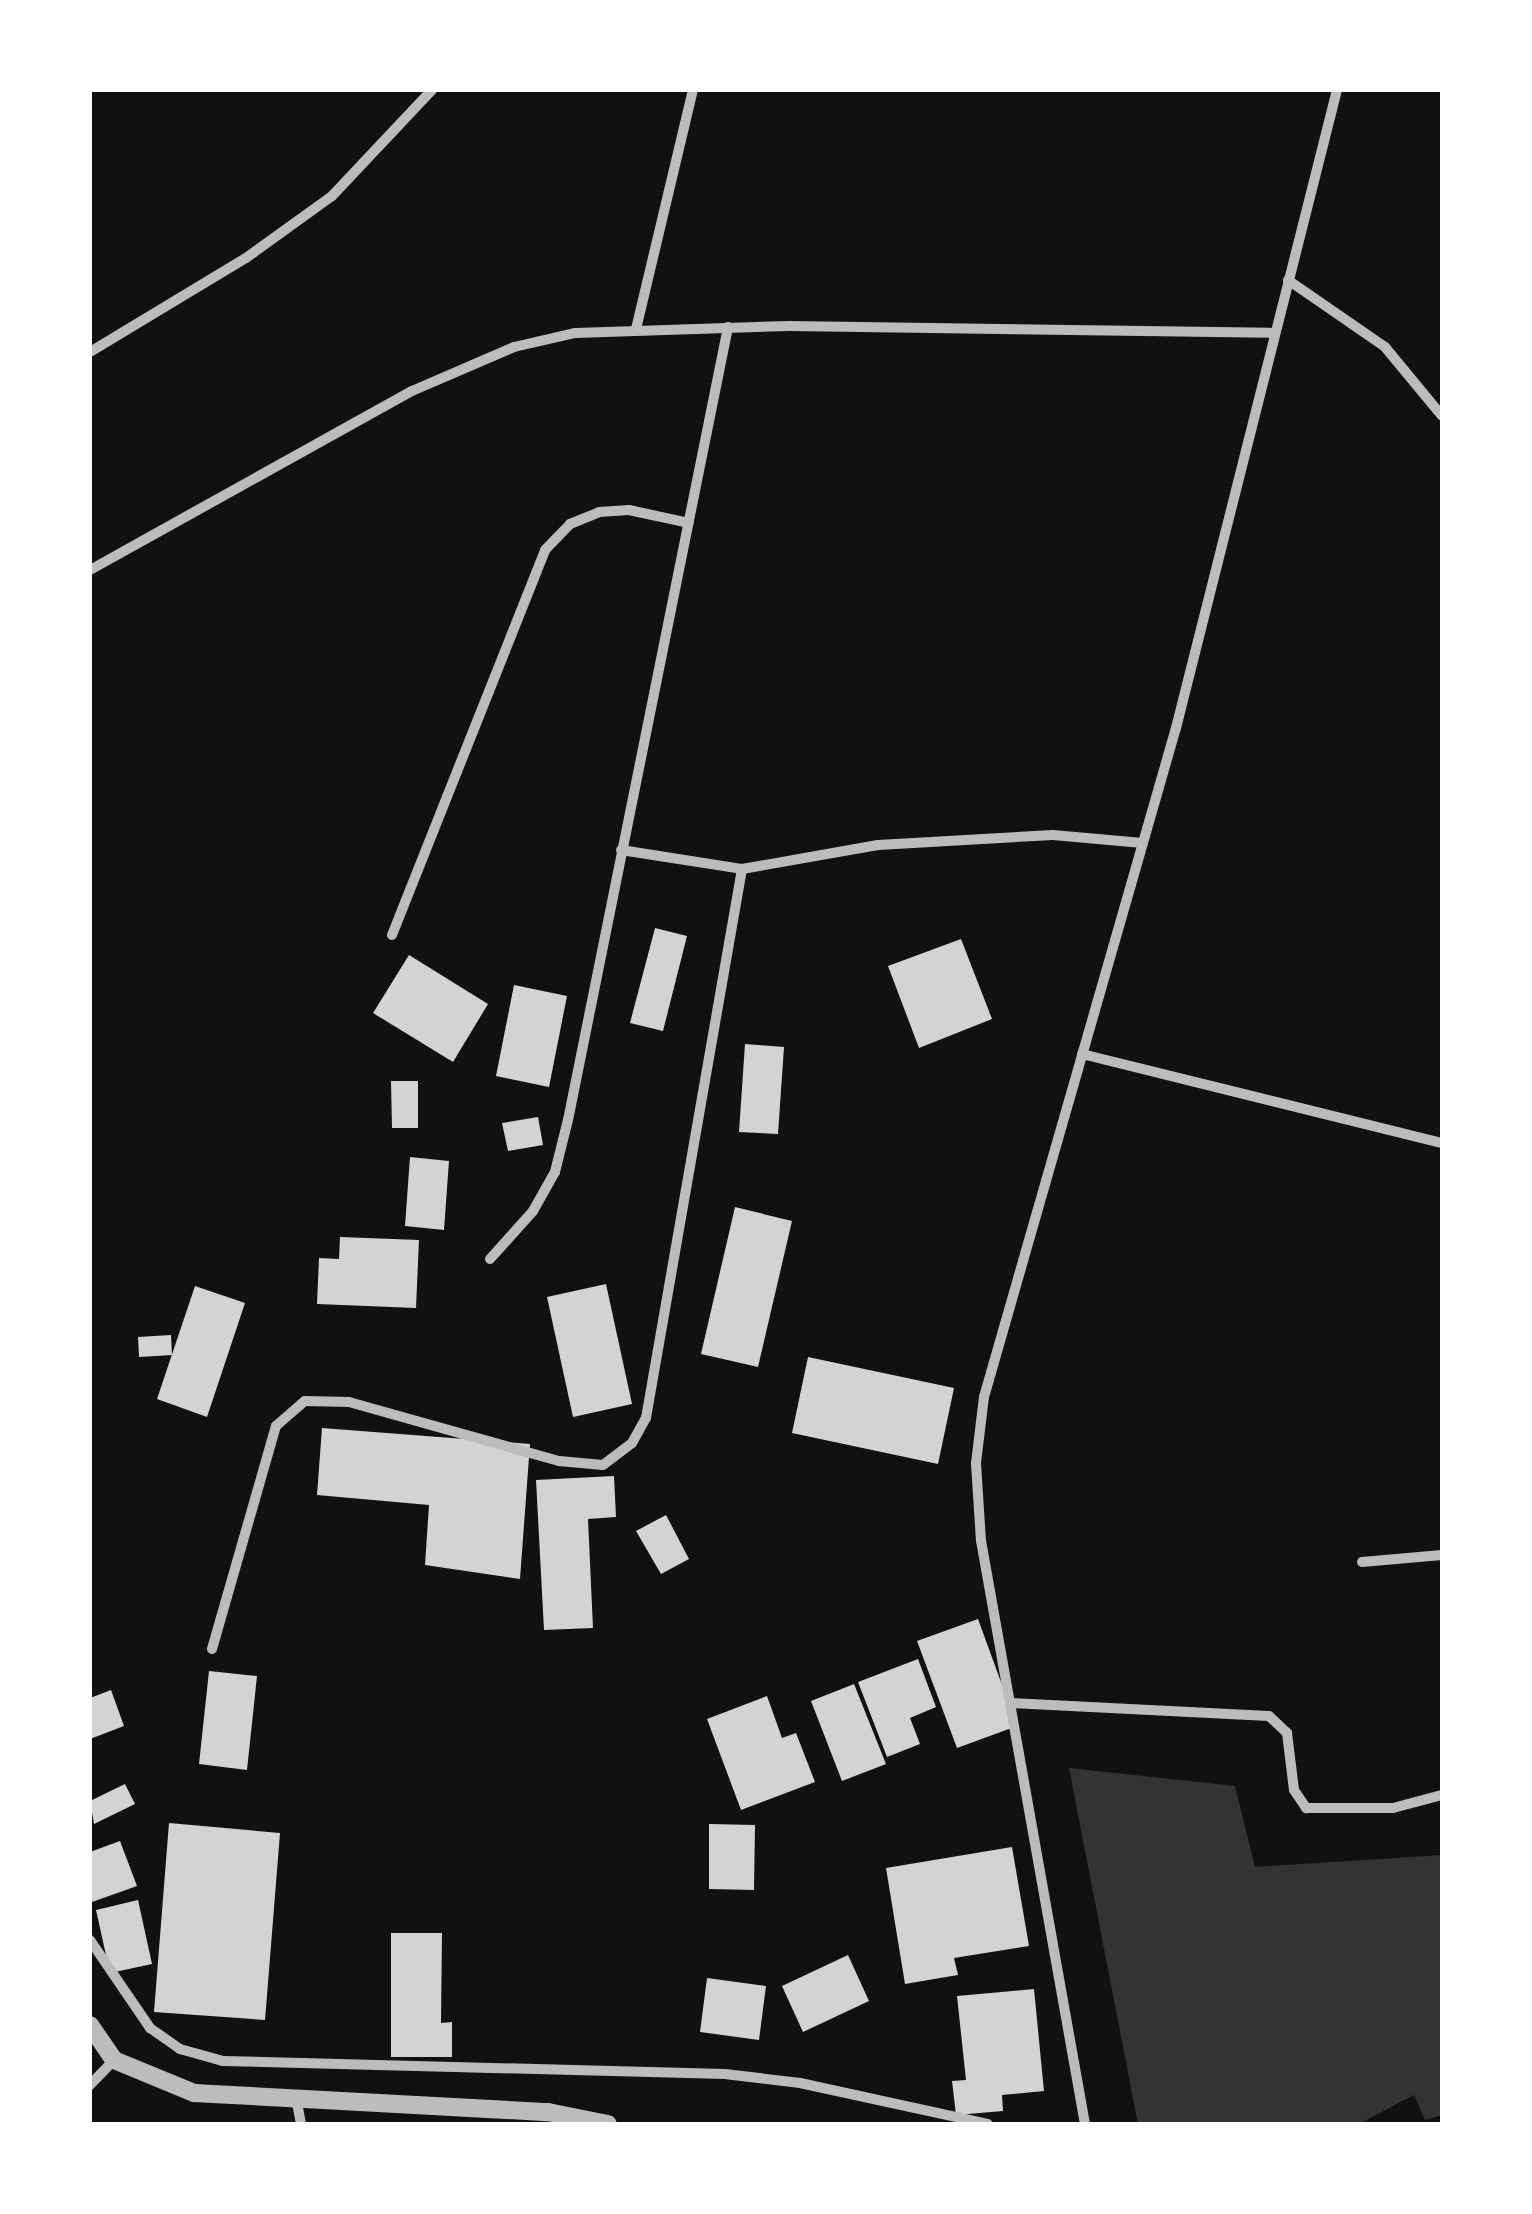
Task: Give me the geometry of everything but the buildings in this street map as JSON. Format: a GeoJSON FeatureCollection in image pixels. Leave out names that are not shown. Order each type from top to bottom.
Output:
{"type":"FeatureCollection","features":[{"type":"Feature","properties":{"kind":"street"},"geometry":{"type":"LineString","coordinates":[[90,352],[246,258],[332,196],[432,90]]}},
{"type":"Feature","properties":{"kind":"street"},"geometry":{"type":"LineString","coordinates":[[636,329],[692,90]]}},
{"type":"Feature","properties":{"kind":"street"},"geometry":{"type":"LineString","coordinates":[[1085,2124],[982,1541],[976,1462],[984,1397],[1143,843],[1270,333],[1288,280],[1337,90]]}},
{"type":"Feature","properties":{"kind":"street"},"geometry":{"type":"LineString","coordinates":[[1288,280],[1385,347],[1442,416]]}},
{"type":"Feature","properties":{"kind":"street"},"geometry":{"type":"LineString","coordinates":[[490,1259],[533,1211],[555,1172],[728,327]]}},
{"type":"Feature","properties":{"kind":"street"},"geometry":{"type":"LineString","coordinates":[[90,570],[464,367],[529,344],[636,329],[728,327],[1270,333]]}},
{"type":"Feature","properties":{"kind":"street"},"geometry":{"type":"LineString","coordinates":[[392,935],[545,550],[570,524],[599,512],[629,510],[689,523]]}},
{"type":"Feature","properties":{"kind":"street"},"geometry":{"type":"LineString","coordinates":[[620,850],[742,869],[878,845],[1054,835],[1143,843]]}},
{"type":"Feature","properties":{"kind":"street"},"geometry":{"type":"LineString","coordinates":[[212,1649],[276,1426],[305,1401],[348,1402],[559,1460],[602,1465],[632,1444],[646,1418],[742,869]]}},
{"type":"Feature","properties":{"kind":"street"},"geometry":{"type":"LineString","coordinates":[[1082,1054],[1442,1142]]}},
{"type":"Feature","properties":{"kind":"street"},"geometry":{"type":"LineString","coordinates":[[1362,1562],[1442,1556]]}},
{"type":"Feature","properties":{"kind":"street"},"geometry":{"type":"LineString","coordinates":[[1010,1703],[1269,1716],[1287,1733],[1294,1790],[1306,1808],[1393,1808],[1442,1795]]}},
{"type":"Feature","properties":{"kind":"street"},"geometry":{"type":"LineString","coordinates":[[90,1940],[150,2028],[180,2049],[223,2061],[725,2074],[800,2083],[988,2124]]}},
{"type":"Feature","properties":{"kind":"street"},"geometry":{"type":"LineString","coordinates":[[90,2025],[114,2060],[194,2093],[548,2112],[608,2124]]}},
{"type":"Feature","properties":{"kind":"street"},"geometry":{"type":"LineString","coordinates":[[90,2085],[114,2060]]}},
{"type":"Feature","properties":{"kind":"street"},"geometry":{"type":"LineString","coordinates":[[296,2098],[301,2124]]}},
{"type":"Feature","properties":{"kind":"shaded area"},"geometry":{"type":"Polygon","coordinates":[[[1069,1768],[1235,1786],[1255,1867],[1442,1855],[1442,2115],[1425,2120],[1414,2095],[1359,2124],[1138,2124],[1069,1768]]]}}]}
